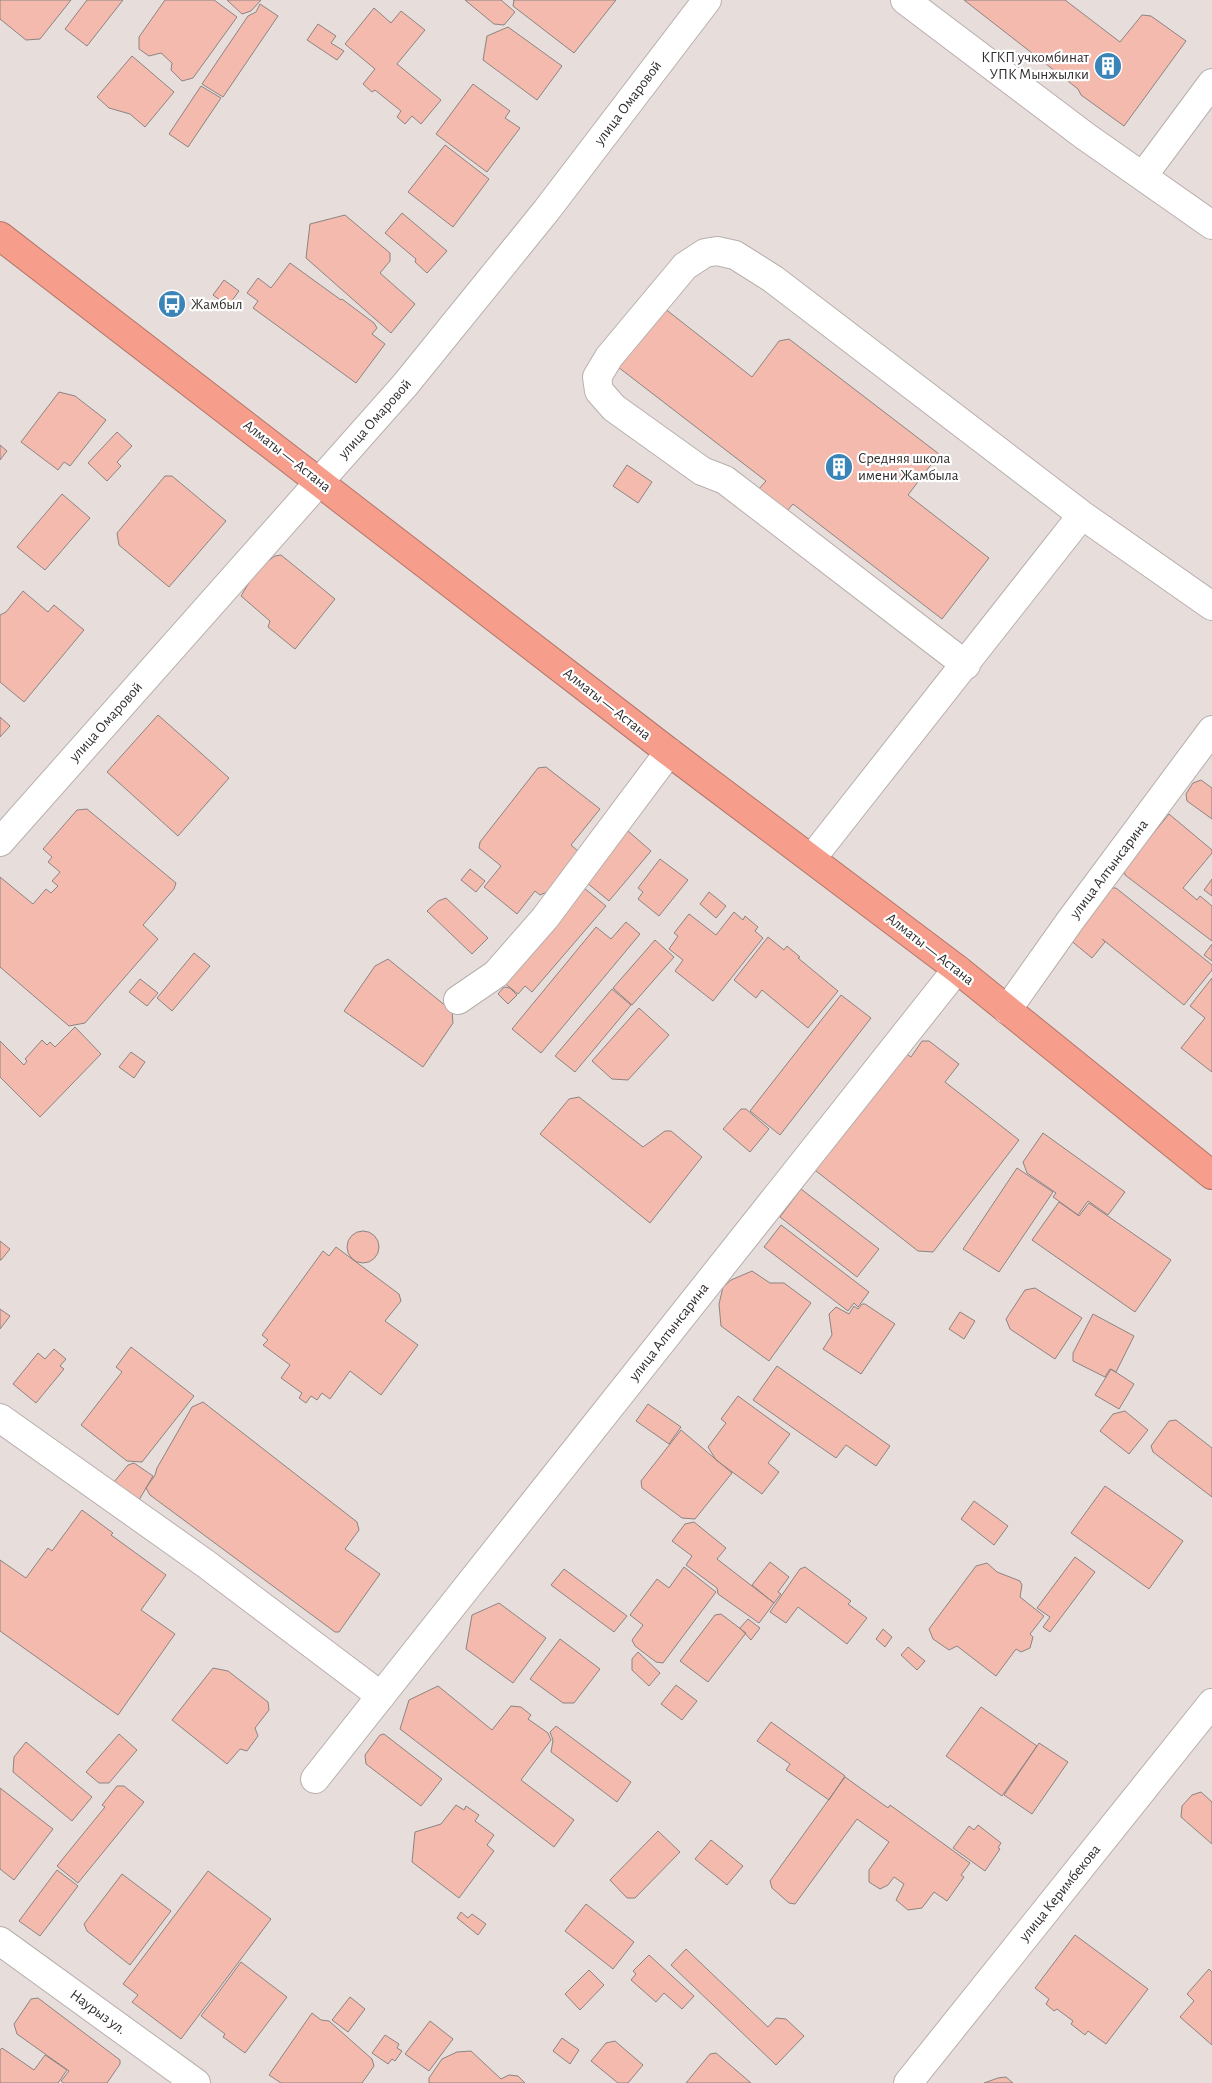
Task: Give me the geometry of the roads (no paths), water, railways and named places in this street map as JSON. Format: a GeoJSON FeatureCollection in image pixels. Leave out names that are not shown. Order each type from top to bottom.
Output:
{"type":"FeatureCollection","features":[{"type":"Feature","properties":{"kind":"highway","name":"Алматы — Астана"},"geometry":{"type":"LineString","coordinates":[[0,236],[319,480],[669,752],[957,969],[1212,1175]]}},
{"type":"Feature","properties":{"kind":"street","name":"улица Омаровой"},"geometry":{"type":"LineString","coordinates":[[0,842],[405,385],[546,211],[708,0]]}},
{"type":"Feature","properties":{"kind":"street"},"geometry":{"type":"LineString","coordinates":[[907,1],[1085,136],[1212,225]]}},
{"type":"Feature","properties":{"kind":"street"},"geometry":{"type":"LineString","coordinates":[[1143,176],[1212,83]]}},
{"type":"Feature","properties":{"kind":"street"},"geometry":{"type":"LineString","coordinates":[[966,665],[725,480],[702,471],[614,408],[599,391],[597,377],[609,357],[685,266],[705,253],[717,250],[735,255],[773,279],[1082,515],[1212,606]]}},
{"type":"Feature","properties":{"kind":"street"},"geometry":{"type":"LineString","coordinates":[[812,858],[966,665],[1082,515]]}},
{"type":"Feature","properties":{"kind":"street","name":"улица Алтынсарина"},"geometry":{"type":"LineString","coordinates":[[1007,1010],[1070,921],[1212,730]]}},
{"type":"Feature","properties":{"kind":"street"},"geometry":{"type":"LineString","coordinates":[[458,1000],[496,974],[545,918],[669,752]]}},
{"type":"Feature","properties":{"kind":"street","name":"улица Алтынсарина"},"geometry":{"type":"LineString","coordinates":[[315,1779],[957,969]]}},
{"type":"Feature","properties":{"kind":"street"},"geometry":{"type":"LineString","coordinates":[[0,1418],[206,1564],[381,1696]]}},
{"type":"Feature","properties":{"kind":"street","name":"улица Керимбекова"},"geometry":{"type":"LineString","coordinates":[[908,2083],[1212,1703]]}},
{"type":"Feature","properties":{"kind":"street","name":"Наурыз ул."},"geometry":{"type":"LineString","coordinates":[[0,1941],[196,2083]]}},
{"type":"Feature","properties":{"kind":"place","name":"КГКП учкомбинат УПК Мынжылки"},"geometry":{"type":"Point","coordinates":[1108,66]}},
{"type":"Feature","properties":{"kind":"place","name":"Жамбыл"},"geometry":{"type":"Point","coordinates":[172,304]}},
{"type":"Feature","properties":{"kind":"place","name":"Средняя школа имени Жамбыла"},"geometry":{"type":"Point","coordinates":[839,467]}}]}
